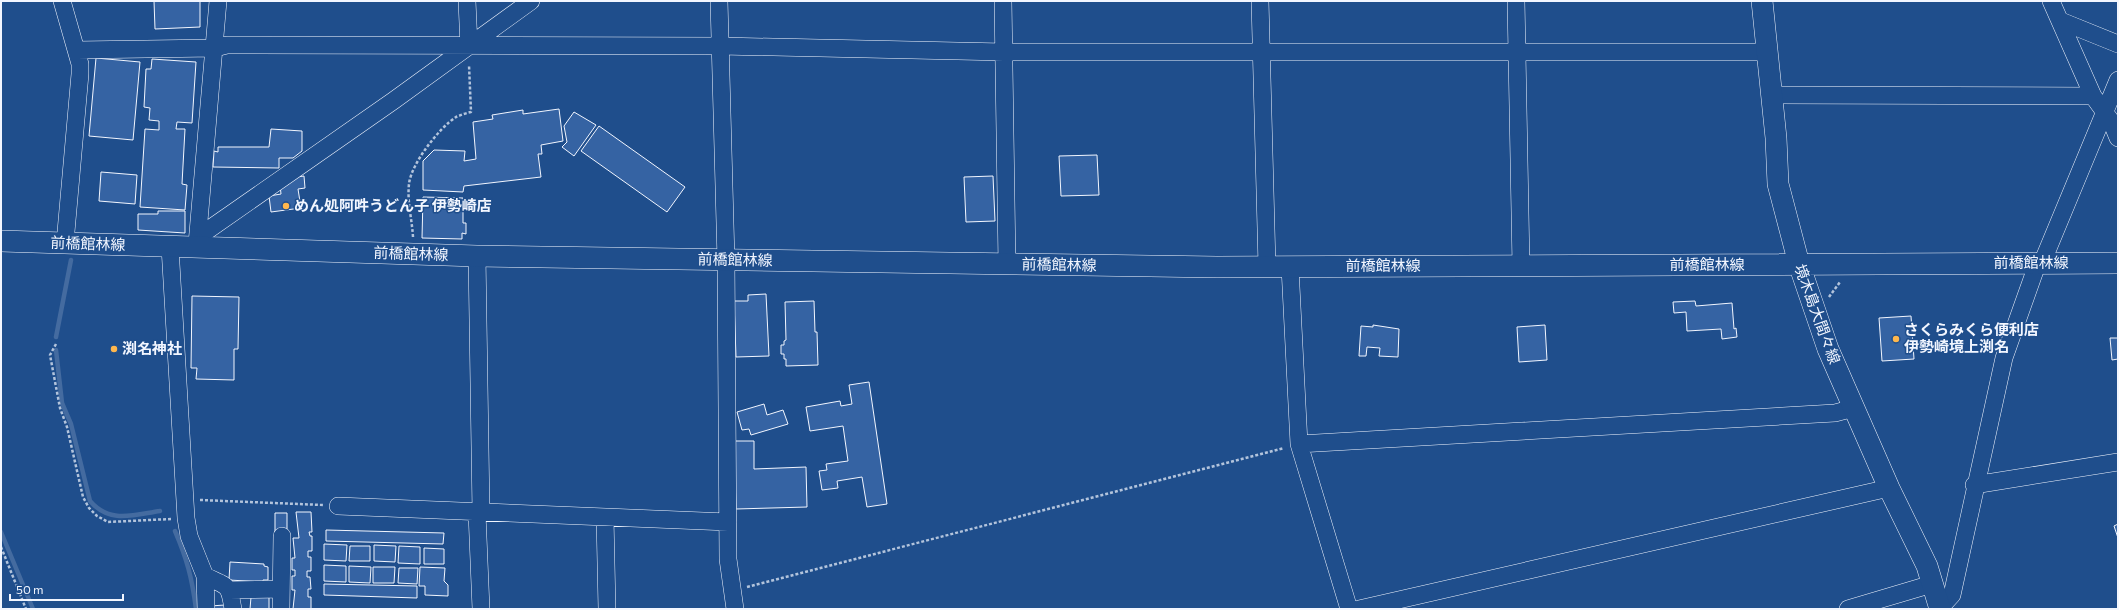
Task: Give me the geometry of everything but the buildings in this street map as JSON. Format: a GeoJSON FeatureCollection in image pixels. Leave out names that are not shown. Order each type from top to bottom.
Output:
{"type":"FeatureCollection","features":[{"type":"Feature","properties":{"kind":"main road","name":"境木島大間々線"},"geometry":{"type":"LineString","coordinates":[[1762,1],[1776,138],[1778,184],[1799,264],[1828,349],[1889,488],[1927,566],[1940,609]]}},
{"type":"Feature","properties":{"kind":"main road","name":"前橋館林線"},"geometry":{"type":"LineString","coordinates":[[1,241],[170,247],[197,243],[477,256],[1290,267],[2040,262],[2118,263]]}},
{"type":"Feature","properties":{"kind":"street"},"geometry":{"type":"LineString","coordinates":[[62,1],[77,50],[80,74],[65,243]]}},
{"type":"Feature","properties":{"kind":"street"},"geometry":{"type":"LineString","coordinates":[[197,243],[218,1]]}},
{"type":"Feature","properties":{"kind":"street"},"geometry":{"type":"LineString","coordinates":[[466,1],[469,46]]}},
{"type":"Feature","properties":{"kind":"street"},"geometry":{"type":"LineString","coordinates":[[197,243],[531,1]]}},
{"type":"Feature","properties":{"kind":"street"},"geometry":{"type":"LineString","coordinates":[[719,1],[726,260],[728,559],[731,591],[735,609]]}},
{"type":"Feature","properties":{"kind":"street"},"geometry":{"type":"LineString","coordinates":[[1003,1],[1007,264]]}},
{"type":"Feature","properties":{"kind":"street"},"geometry":{"type":"LineString","coordinates":[[1260,1],[1267,266]]}},
{"type":"Feature","properties":{"kind":"street"},"geometry":{"type":"LineString","coordinates":[[1516,1],[1521,265]]}},
{"type":"Feature","properties":{"kind":"street"},"geometry":{"type":"LineString","coordinates":[[2051,1],[2093,96],[2111,121],[2118,138]]}},
{"type":"Feature","properties":{"kind":"street"},"geometry":{"type":"LineString","coordinates":[[2061,21],[2118,44]]}},
{"type":"Feature","properties":{"kind":"street"},"geometry":{"type":"LineString","coordinates":[[77,50],[215,48],[227,45],[721,46],[1004,52],[1261,50],[1767,52]]}},
{"type":"Feature","properties":{"kind":"street"},"geometry":{"type":"LineString","coordinates":[[1940,609],[1952,595],[1974,485],[2004,358],[2040,262],[2118,80]]}},
{"type":"Feature","properties":{"kind":"street"},"geometry":{"type":"LineString","coordinates":[[1771,95],[2093,96]]}},
{"type":"Feature","properties":{"kind":"street"},"geometry":{"type":"LineString","coordinates":[[170,247],[186,518],[189,536],[205,576],[206,609]]}},
{"type":"Feature","properties":{"kind":"street"},"geometry":{"type":"LineString","coordinates":[[477,256],[481,609]]}},
{"type":"Feature","properties":{"kind":"street"},"geometry":{"type":"LineString","coordinates":[[1290,267],[1299,444],[1349,609]]}},
{"type":"Feature","properties":{"kind":"street"},"geometry":{"type":"LineString","coordinates":[[1299,444],[1835,413],[1854,408]]}},
{"type":"Feature","properties":{"kind":"street"},"geometry":{"type":"LineString","coordinates":[[1974,485],[2118,462]]}},
{"type":"Feature","properties":{"kind":"street"},"geometry":{"type":"LineString","coordinates":[[1359,609],[1889,488]]}},
{"type":"Feature","properties":{"kind":"street"},"geometry":{"type":"LineString","coordinates":[[338,506],[728,522]]}},
{"type":"Feature","properties":{"kind":"street"},"geometry":{"type":"LineString","coordinates":[[605,516],[607,609]]}},
{"type":"Feature","properties":{"kind":"street"},"geometry":{"type":"LineString","coordinates":[[281,609],[282,536]]}},
{"type":"Feature","properties":{"kind":"street"},"geometry":{"type":"LineString","coordinates":[[205,576],[227,586],[230,590],[233,609]]}},
{"type":"Feature","properties":{"kind":"street"},"geometry":{"type":"LineString","coordinates":[[1848,609],[1932,584]]}},
{"type":"Feature","properties":{"kind":"street"},"geometry":{"type":"LineString","coordinates":[[230,590],[281,589]]}},
{"type":"Feature","properties":{"kind":"path"},"geometry":{"type":"LineString","coordinates":[[414,254],[408,198],[409,184],[413,168],[426,149],[446,126],[456,118],[471,112],[469,46]]}},
{"type":"Feature","properties":{"kind":"path"},"geometry":{"type":"LineString","coordinates":[[1828,301],[1834,288],[1845,279]]}},
{"type":"Feature","properties":{"kind":"path"},"geometry":{"type":"LineString","coordinates":[[56,344],[50,355],[60,408],[67,427],[88,508],[97,516],[108,522],[186,518]]}},
{"type":"Feature","properties":{"kind":"path"},"geometry":{"type":"LineString","coordinates":[[731,591],[1299,444]]}},
{"type":"Feature","properties":{"kind":"path"},"geometry":{"type":"LineString","coordinates":[[186,499],[338,506]]}},
{"type":"Feature","properties":{"kind":"path"},"geometry":{"type":"LineString","coordinates":[[1,547],[26,609]]}},
{"type":"Feature","properties":{"kind":"waterway"},"geometry":{"type":"LineString","coordinates":[[56,337],[71,260]]}},
{"type":"Feature","properties":{"kind":"waterway"},"geometry":{"type":"LineString","coordinates":[[56,350],[62,403],[71,424],[90,501],[106,513],[114,515],[131,516],[160,511]]}},
{"type":"Feature","properties":{"kind":"waterway"},"geometry":{"type":"LineString","coordinates":[[175,531],[188,569],[196,609]]}},
{"type":"Feature","properties":{"kind":"waterway"},"geometry":{"type":"LineString","coordinates":[[1,532],[33,609]]}},
{"type":"Feature","properties":{"kind":"place","name":"めん処阿吽うどん子 伊勢崎店"},"geometry":{"type":"Point","coordinates":[286,206]}},
{"type":"Feature","properties":{"kind":"place","name":"さくらみくら便利店 伊勢崎境上渕名"},"geometry":{"type":"Point","coordinates":[1896,339]}},
{"type":"Feature","properties":{"kind":"place","name":"渕名神社"},"geometry":{"type":"Point","coordinates":[114,349]}}]}
